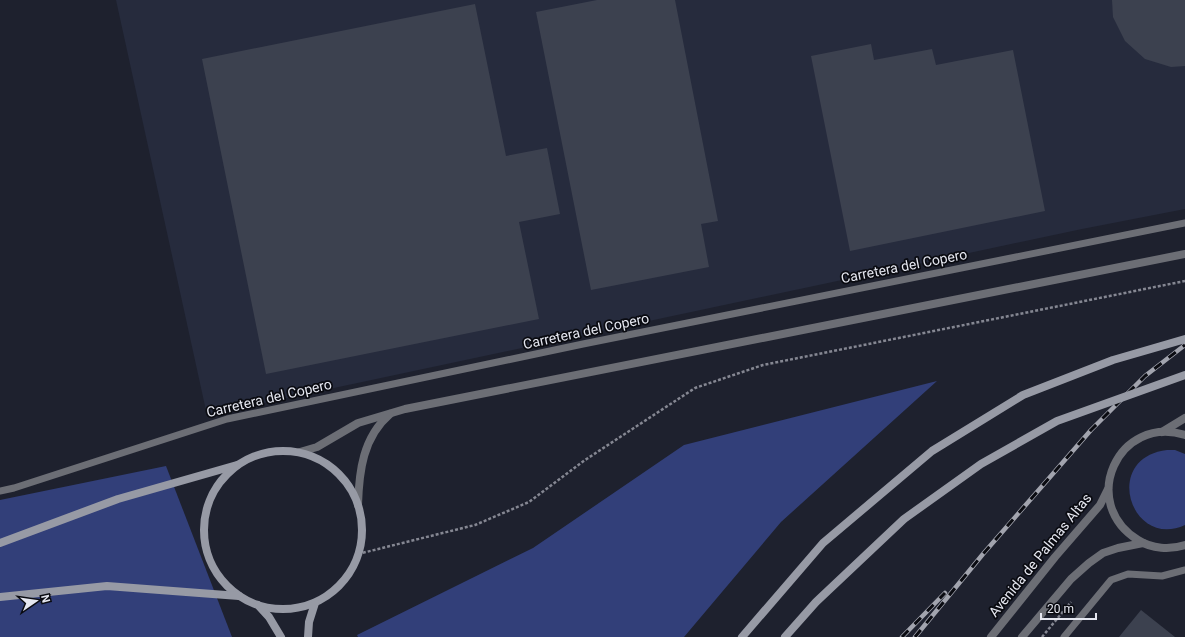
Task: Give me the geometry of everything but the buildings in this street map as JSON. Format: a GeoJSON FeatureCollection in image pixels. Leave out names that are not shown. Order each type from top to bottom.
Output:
{"type":"FeatureCollection","features":[{"type":"Feature","properties":{"kind":"main road"},"geometry":{"type":"LineString","coordinates":[[742,637],[823,543],[932,451],[1023,395],[1113,360],[1185,339]]}},
{"type":"Feature","properties":{"kind":"main road"},"geometry":{"type":"LineString","coordinates":[[785,637],[816,602],[904,519],[981,464],[1057,421],[1185,375]]}},
{"type":"Feature","properties":{"kind":"main road"},"geometry":{"type":"LineString","coordinates":[[0,542],[118,499],[238,465],[257,455],[278,451],[300,452],[319,460],[336,471],[349,486],[358,504],[362,521],[362,538],[358,554],[349,574],[334,591],[315,602],[297,608],[278,609],[258,605],[239,596],[220,578],[208,556],[204,530],[208,505],[219,483],[238,465]]}},
{"type":"Feature","properties":{"kind":"main road"},"geometry":{"type":"LineString","coordinates":[[0,597],[107,586],[239,596]]}},
{"type":"Feature","properties":{"kind":"main road"},"geometry":{"type":"LineString","coordinates":[[308,637],[309,622],[315,602]]}},
{"type":"Feature","properties":{"kind":"main road"},"geometry":{"type":"LineString","coordinates":[[258,605],[269,617],[281,637]]}},
{"type":"Feature","properties":{"kind":"street"},"geometry":{"type":"LineString","coordinates":[[300,452],[317,447],[358,423],[425,405],[1185,254]]}},
{"type":"Feature","properties":{"kind":"street"},"geometry":{"type":"LineString","coordinates":[[358,504],[359,482],[364,453],[376,428],[392,413]]}},
{"type":"Feature","properties":{"kind":"street"},"geometry":{"type":"LineString","coordinates":[[1162,432],[1185,418]]}},
{"type":"Feature","properties":{"kind":"street"},"geometry":{"type":"LineString","coordinates":[[1185,435],[1162,432],[1148,435],[1135,441],[1124,450],[1116,461],[1110,474],[1108,488],[1110,505],[1117,521],[1128,534],[1143,544],[1160,548],[1178,547],[1185,544]]}},
{"type":"Feature","properties":{"kind":"street","name":"Avenida de Palmas Altas"},"geometry":{"type":"LineString","coordinates":[[991,637],[1055,557],[1100,505],[1108,488]]}},
{"type":"Feature","properties":{"kind":"street"},"geometry":{"type":"LineString","coordinates":[[1023,636],[1072,579],[1089,562],[1103,553],[1118,548],[1143,544]]}},
{"type":"Feature","properties":{"kind":"lane","name":"Carretera del Copero"},"geometry":{"type":"LineString","coordinates":[[0,491],[22,486],[227,419],[599,341],[1185,223]]}},
{"type":"Feature","properties":{"kind":"lane"},"geometry":{"type":"LineString","coordinates":[[1064,637],[1111,580],[1128,574],[1162,576],[1185,570]]}},
{"type":"Feature","properties":{"kind":"path"},"geometry":{"type":"LineString","coordinates":[[358,554],[475,525],[529,502],[585,460],[695,388],[743,372],[771,363],[1185,281]]}},
{"type":"Feature","properties":{"kind":"shaded area"},"geometry":{"type":"Polygon","coordinates":[[[116,0],[1185,0],[1185,209],[1082,229],[207,415],[116,0]]]}},
{"type":"Feature","properties":{"kind":"shaded area"},"geometry":{"type":"Polygon","coordinates":[[[937,381],[781,522],[684,637],[358,637],[357,635],[533,548],[684,445],[937,381]]]}},
{"type":"Feature","properties":{"kind":"shaded area"},"geometry":{"type":"Polygon","coordinates":[[[1167,450],[1175,450],[1185,454],[1185,525],[1166,529],[1150,525],[1138,514],[1131,500],[1129,484],[1134,469],[1147,457],[1167,450]]]}},
{"type":"Feature","properties":{"kind":"shaded area"},"geometry":{"type":"Polygon","coordinates":[[[166,466],[232,637],[0,637],[0,500],[166,466]]]}},
{"type":"Feature","properties":{"kind":"railway"},"geometry":{"type":"LineString","coordinates":[[915,637],[983,554],[1091,430],[1145,376],[1185,345]]}},
{"type":"Feature","properties":{"kind":"railway"},"geometry":{"type":"LineString","coordinates":[[902,637],[945,593]]}}]}
